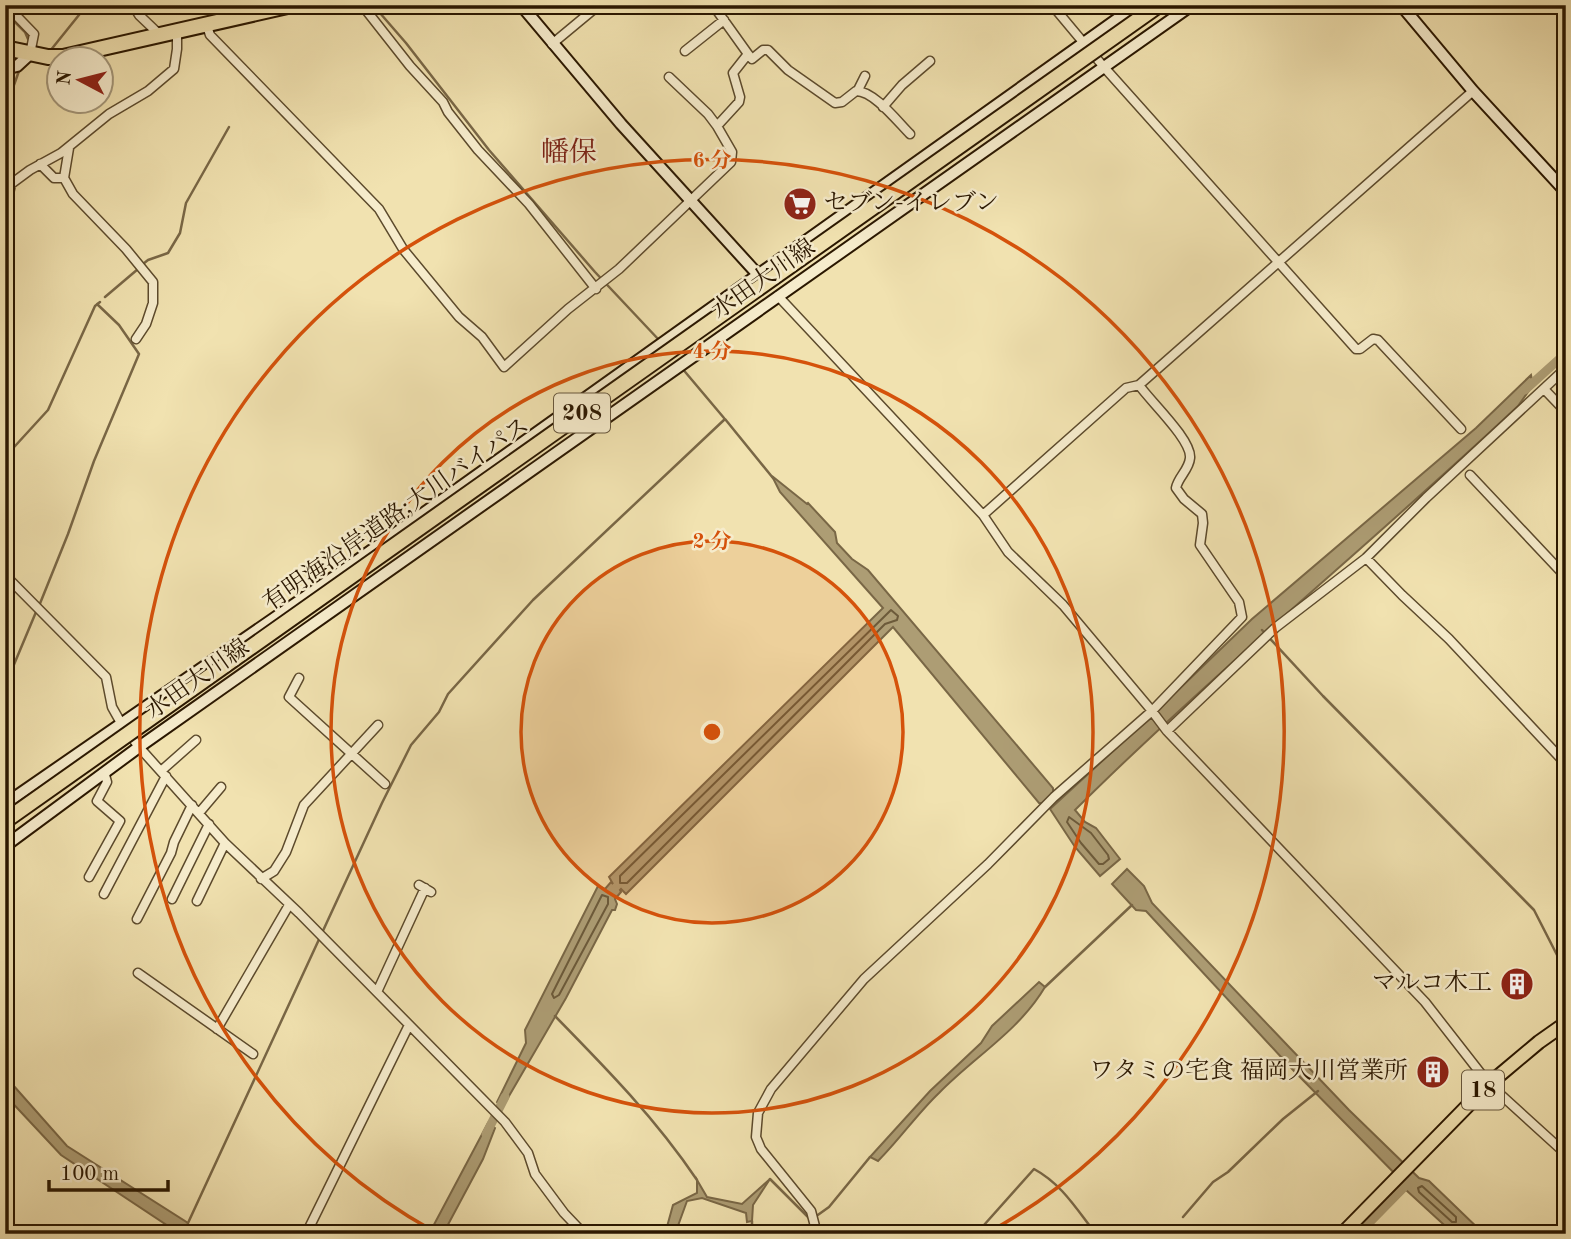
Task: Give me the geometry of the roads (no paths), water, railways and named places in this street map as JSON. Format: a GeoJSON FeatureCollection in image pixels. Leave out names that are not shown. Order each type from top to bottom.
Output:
{"type":"FeatureCollection","features":[{"type":"Feature","properties":{"kind":"highway"},"geometry":{"type":"LineString","coordinates":[[5,48],[48,57],[63,57],[292,5]]}},
{"type":"Feature","properties":{"kind":"highway","name":"有明海沿岸道路;大川バイパス"},"geometry":{"type":"LineString","coordinates":[[5,815],[1153,5]]}},
{"type":"Feature","properties":{"kind":"highway","name":"有明海沿岸道路;大川バイパス"},"geometry":{"type":"LineString","coordinates":[[5,821],[1160,5]]}},
{"type":"Feature","properties":{"kind":"main road"},"geometry":{"type":"LineString","coordinates":[[522,5],[621,124],[778,296]]}},
{"type":"Feature","properties":{"kind":"main road","name":"水田大川線"},"geometry":{"type":"LineString","coordinates":[[5,804],[334,577],[1138,5]]}},
{"type":"Feature","properties":{"kind":"main road","name":"水田大川線"},"geometry":{"type":"LineString","coordinates":[[5,846],[105,775],[139,747],[1192,5]]}},
{"type":"Feature","properties":{"kind":"main road"},"geometry":{"type":"LineString","coordinates":[[1401,5],[1473,91],[1566,192]]}},
{"type":"Feature","properties":{"kind":"main road"},"geometry":{"type":"LineString","coordinates":[[5,69],[16,66],[30,54]]}},
{"type":"Feature","properties":{"kind":"main road","name":"18"},"geometry":{"type":"LineString","coordinates":[[1342,1234],[1489,1084],[1566,1023]]}},
{"type":"Feature","properties":{"kind":"street"},"geometry":{"type":"LineString","coordinates":[[6,5],[34,34],[30,54]]}},
{"type":"Feature","properties":{"kind":"street"},"geometry":{"type":"LineString","coordinates":[[133,5],[139,15],[161,36]]}},
{"type":"Feature","properties":{"kind":"street"},"geometry":{"type":"LineString","coordinates":[[222,22],[230,5]]}},
{"type":"Feature","properties":{"kind":"street"},"geometry":{"type":"LineString","coordinates":[[362,5],[410,66],[443,102],[478,150],[529,204],[596,289]]}},
{"type":"Feature","properties":{"kind":"street"},"geometry":{"type":"LineString","coordinates":[[552,44],[599,5]]}},
{"type":"Feature","properties":{"kind":"street"},"geometry":{"type":"LineString","coordinates":[[713,5],[752,59],[763,50],[768,50],[788,70],[835,103],[842,102],[858,90],[865,76]]}},
{"type":"Feature","properties":{"kind":"street"},"geometry":{"type":"LineString","coordinates":[[1052,5],[1103,66],[1356,349],[1373,339],[1378,340],[1461,429]]}},
{"type":"Feature","properties":{"kind":"street"},"geometry":{"type":"LineString","coordinates":[[685,51],[724,20]]}},
{"type":"Feature","properties":{"kind":"street"},"geometry":{"type":"LineString","coordinates":[[207,26],[210,35],[379,209],[403,249],[504,367],[568,309],[596,289],[731,162],[732,157],[708,114],[669,77]]}},
{"type":"Feature","properties":{"kind":"street"},"geometry":{"type":"LineString","coordinates":[[5,204],[11,184],[69,148],[109,114],[148,91],[174,68],[177,33]]}},
{"type":"Feature","properties":{"kind":"street"},"geometry":{"type":"LineString","coordinates":[[717,127],[739,102],[733,73],[748,54]]}},
{"type":"Feature","properties":{"kind":"street"},"geometry":{"type":"LineString","coordinates":[[883,107],[902,85],[930,61]]}},
{"type":"Feature","properties":{"kind":"street"},"geometry":{"type":"LineString","coordinates":[[858,90],[883,107],[909,134]]}},
{"type":"Feature","properties":{"kind":"street"},"geometry":{"type":"LineString","coordinates":[[983,514],[1126,388],[1139,385],[1473,91]]}},
{"type":"Feature","properties":{"kind":"street"},"geometry":{"type":"LineString","coordinates":[[69,148],[64,178],[74,194],[153,282],[153,303],[146,324],[136,339]]}},
{"type":"Feature","properties":{"kind":"street"},"geometry":{"type":"LineString","coordinates":[[40,164],[54,178],[64,178]]}},
{"type":"Feature","properties":{"kind":"street"},"geometry":{"type":"LineString","coordinates":[[778,296],[983,514],[1008,552],[1063,604],[1165,729],[1425,1002],[1489,1084],[1566,1154]]}},
{"type":"Feature","properties":{"kind":"street"},"geometry":{"type":"LineString","coordinates":[[1165,729],[1275,628],[1366,558],[1426,498],[1566,368]]}},
{"type":"Feature","properties":{"kind":"street"},"geometry":{"type":"LineString","coordinates":[[817,1234],[812,1217],[761,1149],[756,1137],[756,1126],[763,1103],[771,1088],[864,979],[988,864],[1054,797],[1152,712],[1213,644],[1240,620],[1242,611],[1239,602],[1200,545],[1202,514],[1184,499],[1176,488],[1190,462],[1189,448],[1139,385]]}},
{"type":"Feature","properties":{"kind":"street"},"geometry":{"type":"LineString","coordinates":[[1544,389],[1566,412]]}},
{"type":"Feature","properties":{"kind":"street"},"geometry":{"type":"LineString","coordinates":[[1470,475],[1566,577]]}},
{"type":"Feature","properties":{"kind":"street"},"geometry":{"type":"LineString","coordinates":[[1366,558],[1449,639],[1566,764]]}},
{"type":"Feature","properties":{"kind":"street"},"geometry":{"type":"LineString","coordinates":[[5,575],[106,677],[112,706],[121,723],[139,747],[225,843],[505,1122],[528,1153],[535,1174],[564,1213],[584,1234]]}},
{"type":"Feature","properties":{"kind":"street"},"geometry":{"type":"LineString","coordinates":[[299,678],[289,697],[385,784]]}},
{"type":"Feature","properties":{"kind":"street"},"geometry":{"type":"LineString","coordinates":[[261,879],[274,871],[286,852],[303,805],[378,725]]}},
{"type":"Feature","properties":{"kind":"street"},"geometry":{"type":"LineString","coordinates":[[104,894],[163,774],[196,740]]}},
{"type":"Feature","properties":{"kind":"street"},"geometry":{"type":"LineString","coordinates":[[89,877],[120,821],[97,801],[107,782],[105,775]]}},
{"type":"Feature","properties":{"kind":"street"},"geometry":{"type":"LineString","coordinates":[[199,813],[221,787]]}},
{"type":"Feature","properties":{"kind":"street"},"geometry":{"type":"LineString","coordinates":[[137,919],[192,805]]}},
{"type":"Feature","properties":{"kind":"street"},"geometry":{"type":"LineString","coordinates":[[172,900],[209,824]]}},
{"type":"Feature","properties":{"kind":"street"},"geometry":{"type":"LineString","coordinates":[[197,901],[225,843]]}},
{"type":"Feature","properties":{"kind":"street"},"geometry":{"type":"LineString","coordinates":[[377,992],[425,888]]}},
{"type":"Feature","properties":{"kind":"street"},"geometry":{"type":"LineString","coordinates":[[216,1029],[289,905]]}},
{"type":"Feature","properties":{"kind":"street"},"geometry":{"type":"LineString","coordinates":[[138,973],[253,1054]]}},
{"type":"Feature","properties":{"kind":"street"},"geometry":{"type":"LineString","coordinates":[[306,1234],[409,1025]]}},
{"type":"Feature","properties":{"kind":"water"},"geometry":{"type":"Polygon","coordinates":[[[1531,375],[1533,385],[1518,406],[1239,656],[1075,810],[1085,822],[1096,828],[1120,859],[1100,876],[1075,847],[1050,809],[1252,619],[1476,428],[1531,375]]]}},
{"type":"Feature","properties":{"kind":"water"},"geometry":{"type":"Polygon","coordinates":[[[772,476],[808,503],[835,532],[837,543],[852,559],[868,570],[1053,788],[1053,793],[1039,803],[893,627],[626,894],[620,890],[615,899],[615,910],[612,910],[566,998],[502,1108],[497,1102],[526,1043],[525,1030],[598,886],[605,889],[611,882],[613,884],[609,877],[883,608],[780,492],[772,476]]]}},
{"type":"Feature","properties":{"kind":"water"},"geometry":{"type":"Polygon","coordinates":[[[1127,869],[1144,886],[1152,903],[1349,1110],[1419,1178],[1429,1181],[1484,1234],[1454,1234],[1406,1190],[1405,1184],[1294,1071],[1146,911],[1136,910],[1112,884],[1127,869]]]}},
{"type":"Feature","properties":{"kind":"water"},"geometry":{"type":"Polygon","coordinates":[[[1039,982],[1045,987],[1022,1017],[923,1109],[878,1161],[870,1157],[930,1091],[981,1043],[992,1026],[1039,982]]]}},
{"type":"Feature","properties":{"kind":"water"},"geometry":{"type":"Polygon","coordinates":[[[5,1076],[67,1146],[188,1223],[185,1234],[169,1234],[171,1228],[61,1155],[5,1095],[5,1076]]]}},
{"type":"Feature","properties":{"kind":"water"},"geometry":{"type":"Polygon","coordinates":[[[488,1123],[495,1128],[483,1159],[443,1234],[429,1234],[488,1123]]]}},
{"type":"Feature","properties":{"kind":"water"},"geometry":{"type":"Polygon","coordinates":[[[770,1179],[753,1205],[752,1221],[747,1222],[746,1213],[702,1198],[687,1201],[675,1234],[665,1234],[673,1205],[697,1193],[697,1180],[707,1197],[742,1204],[770,1179]]]}},
{"type":"Feature","properties":{"kind":"waterway"},"geometry":{"type":"LineString","coordinates":[[54,46],[87,5]]}},
{"type":"Feature","properties":{"kind":"waterway"},"geometry":{"type":"LineString","coordinates":[[373,5],[489,150],[595,272],[659,340]]}},
{"type":"Feature","properties":{"kind":"waterway"},"geometry":{"type":"LineString","coordinates":[[5,12],[25,32],[28,39]]}},
{"type":"Feature","properties":{"kind":"waterway"},"geometry":{"type":"LineString","coordinates":[[5,110],[19,71]]}},
{"type":"Feature","properties":{"kind":"waterway"},"geometry":{"type":"LineString","coordinates":[[143,264],[168,253],[180,233],[186,203],[229,127]]}},
{"type":"Feature","properties":{"kind":"waterway"},"geometry":{"type":"LineString","coordinates":[[105,297],[138,269]]}},
{"type":"Feature","properties":{"kind":"waterway"},"geometry":{"type":"LineString","coordinates":[[5,457],[48,410],[95,306],[100,302]]}},
{"type":"Feature","properties":{"kind":"waterway"},"geometry":{"type":"LineString","coordinates":[[39,606],[94,461],[139,354],[119,325],[97,304]]}},
{"type":"Feature","properties":{"kind":"waterway"},"geometry":{"type":"LineString","coordinates":[[1525,390],[1566,353]]}},
{"type":"Feature","properties":{"kind":"waterway"},"geometry":{"type":"LineString","coordinates":[[681,367],[724,418]]}},
{"type":"Feature","properties":{"kind":"waterway"},"geometry":{"type":"LineString","coordinates":[[188,1223],[382,803],[411,745],[439,712],[448,694],[533,600],[725,419],[773,478]]}},
{"type":"Feature","properties":{"kind":"waterway"},"geometry":{"type":"LineString","coordinates":[[5,686],[36,612]]}},
{"type":"Feature","properties":{"kind":"waterway"},"geometry":{"type":"LineString","coordinates":[[1262,630],[1323,696],[1534,910],[1557,955]]}},
{"type":"Feature","properties":{"kind":"waterway"},"geometry":{"type":"LineString","coordinates":[[1045,987],[1132,905]]}},
{"type":"Feature","properties":{"kind":"waterway"},"geometry":{"type":"LineString","coordinates":[[555,1016],[648,1115],[697,1180]]}},
{"type":"Feature","properties":{"kind":"waterway"},"geometry":{"type":"LineString","coordinates":[[1183,1217],[1213,1182],[1228,1172],[1283,1119],[1318,1091]]}},
{"type":"Feature","properties":{"kind":"waterway"},"geometry":{"type":"LineString","coordinates":[[486,1134],[505,1097]]}},
{"type":"Feature","properties":{"kind":"waterway"},"geometry":{"type":"LineString","coordinates":[[815,1217],[829,1207],[870,1157]]}},
{"type":"Feature","properties":{"kind":"waterway"},"geometry":{"type":"LineString","coordinates":[[976,1234],[1034,1169],[1061,1190],[1096,1234]]}},
{"type":"Feature","properties":{"kind":"waterway"},"geometry":{"type":"LineString","coordinates":[[770,1179],[810,1219]]}},
{"type":"Feature","properties":{"kind":"waterway"},"geometry":{"type":"LineString","coordinates":[[1358,1234],[1411,1180]]}},
{"type":"Feature","properties":{"kind":"waterway"},"geometry":{"type":"LineString","coordinates":[[752,1221],[752,1234]]}},
{"type":"Feature","properties":{"kind":"place","name":"セブン-イレブン"},"geometry":{"type":"Point","coordinates":[800,204]}},
{"type":"Feature","properties":{"kind":"place","name":"マルコ木工"},"geometry":{"type":"Point","coordinates":[1517,984]}},
{"type":"Feature","properties":{"kind":"place","name":"ワタミの宅食 福岡大川営業所"},"geometry":{"type":"Point","coordinates":[1433,1072]}},
{"type":"Feature","properties":{"kind":"district","name":"幡保"},"geometry":{"type":"Point","coordinates":[569,154]}}]}
